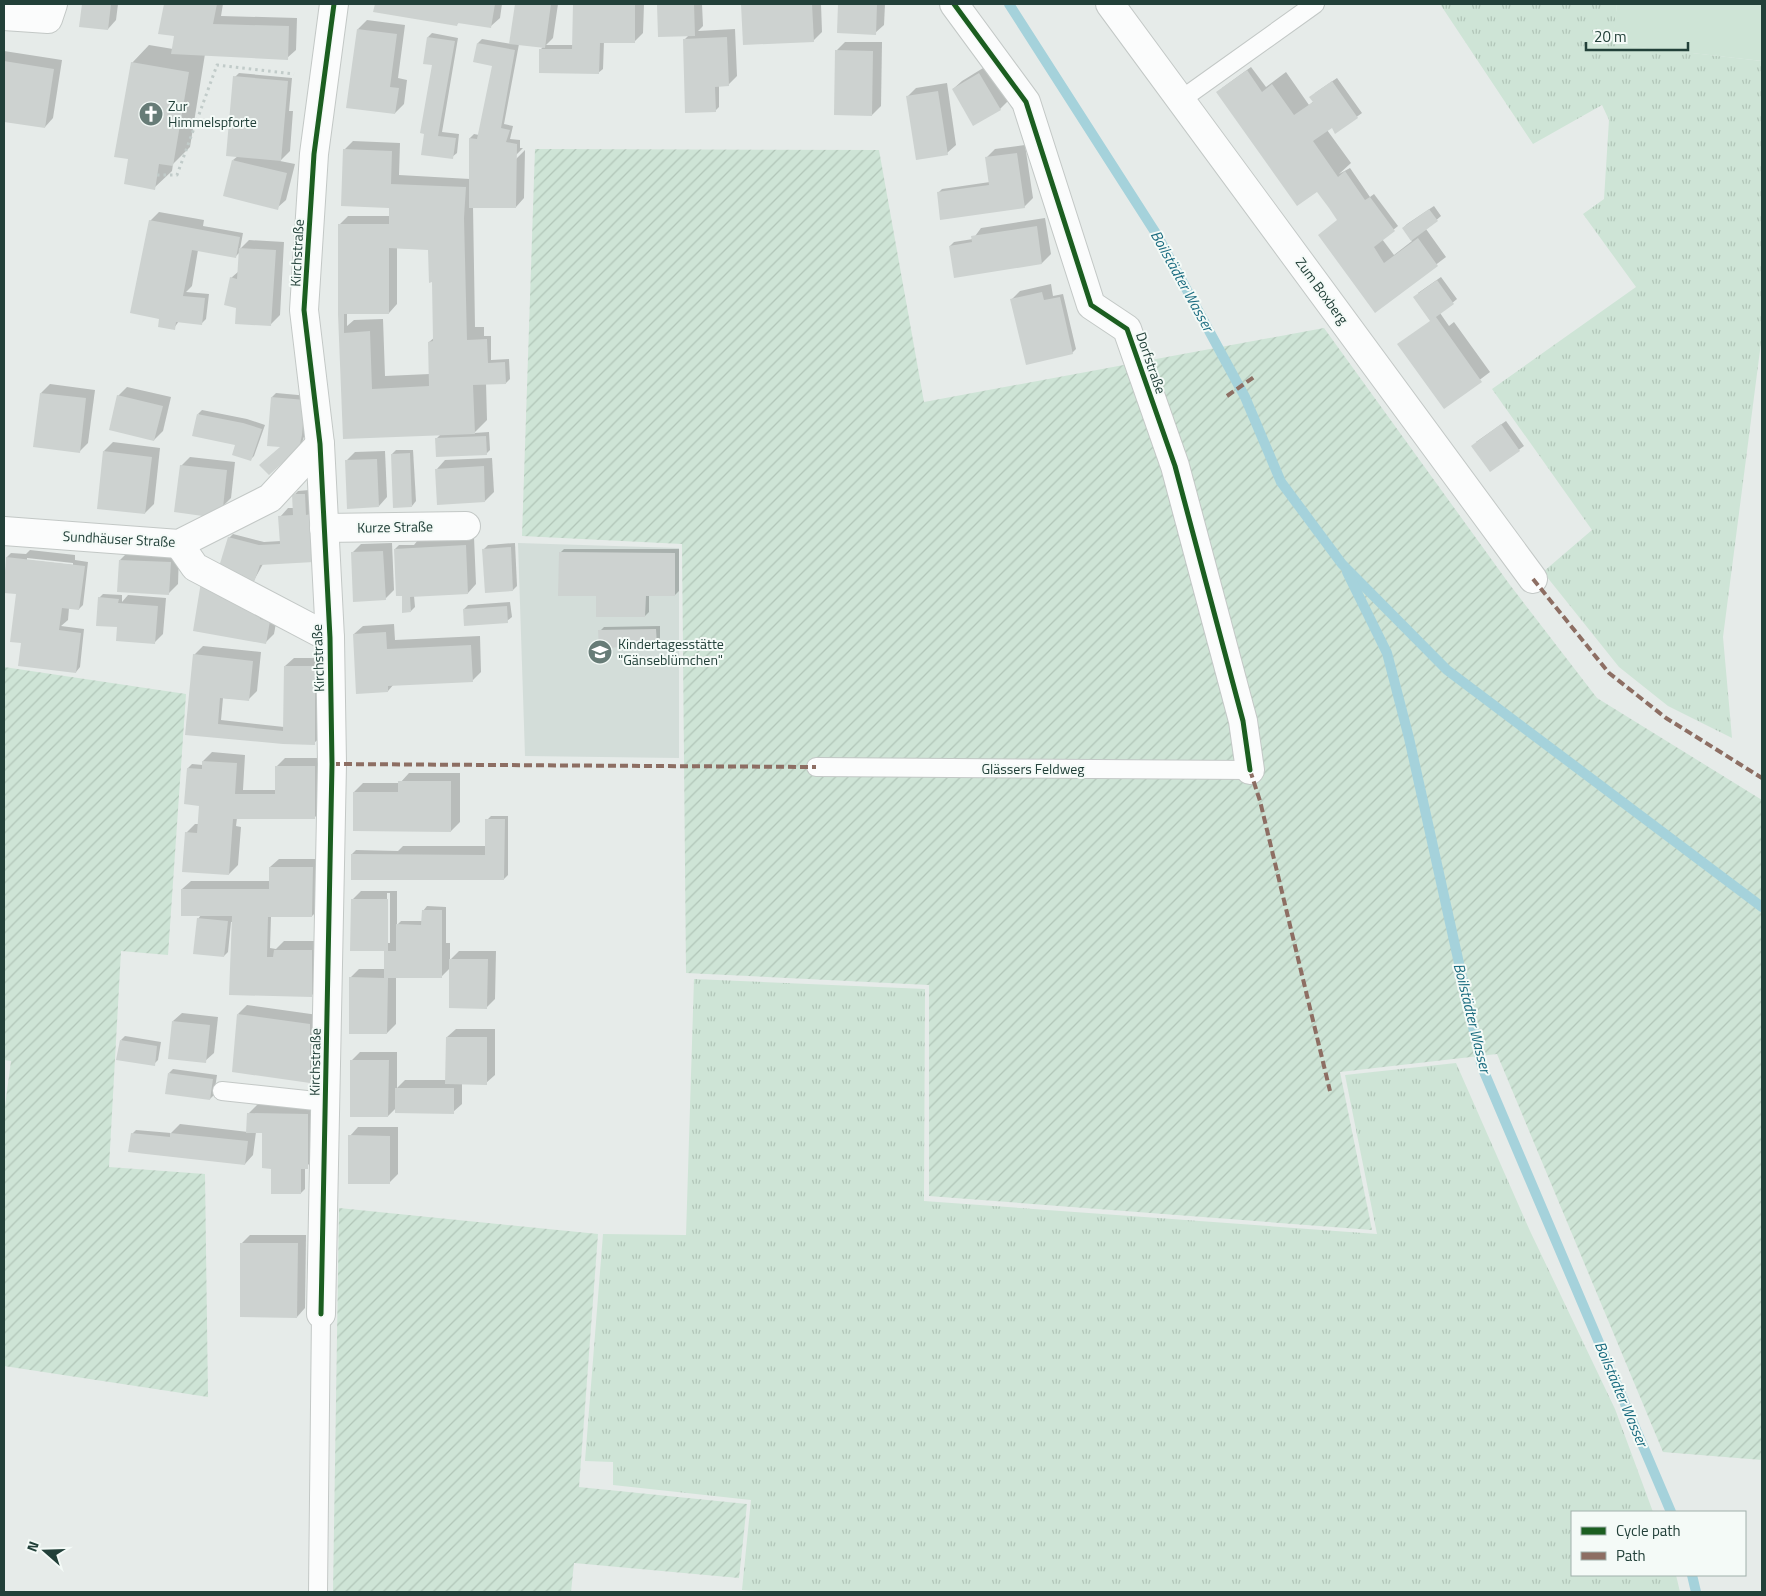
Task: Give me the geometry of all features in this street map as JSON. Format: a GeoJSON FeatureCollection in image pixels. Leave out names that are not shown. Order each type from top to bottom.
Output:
{"type":"FeatureCollection","features":[{"type":"Feature","properties":{"kind":"street"},"geometry":{"type":"LineString","coordinates":[[4,16],[48,19],[53,4]]}},
{"type":"Feature","properties":{"kind":"street","name":"Kirchstraße"},"geometry":{"type":"LineString","coordinates":[[321,1314],[332,764],[330,638],[320,444],[304,310],[314,154],[334,4]]}},
{"type":"Feature","properties":{"kind":"street","name":"Dorfstraße"},"geometry":{"type":"LineString","coordinates":[[954,4],[1026,102],[1091,305],[1127,329],[1175,466],[1243,721],[1250,770]]}},
{"type":"Feature","properties":{"kind":"street","name":"Zum Boxberg"},"geometry":{"type":"LineString","coordinates":[[1110,4],[1182,99],[1533,579]]}},
{"type":"Feature","properties":{"kind":"street","name":"Sundhäuser Straße"},"geometry":{"type":"LineString","coordinates":[[4,531],[179,544],[270,498],[320,444]]}},
{"type":"Feature","properties":{"kind":"street","name":"Kurze Straße"},"geometry":{"type":"LineString","coordinates":[[324,528],[466,526]]}},
{"type":"Feature","properties":{"kind":"street","name":"Kirchstraße"},"geometry":{"type":"LineString","coordinates":[[179,544],[195,567],[330,638]]}},
{"type":"Feature","properties":{"kind":"lane"},"geometry":{"type":"LineString","coordinates":[[1182,99],[1315,4]]}},
{"type":"Feature","properties":{"kind":"lane","name":"Glässers Feldweg"},"geometry":{"type":"LineString","coordinates":[[816,767],[1250,770]]}},
{"type":"Feature","properties":{"kind":"lane"},"geometry":{"type":"LineString","coordinates":[[222,1091],[326,1102]]}},
{"type":"Feature","properties":{"kind":"lane"},"geometry":{"type":"LineString","coordinates":[[318,1592],[321,1314]]}},
{"type":"Feature","properties":{"kind":"path"},"geometry":{"type":"LineString","coordinates":[[157,174],[177,175],[218,65],[323,77]]}},
{"type":"Feature","properties":{"kind":"shaded area","name":"Kindertagesstätte \"Gänseblümchen\""},"geometry":{"type":"Polygon","coordinates":[[[518,543],[679,548],[679,758],[525,756],[518,543]]]}},
{"type":"Feature","properties":{"kind":"green space"},"geometry":{"type":"Polygon","coordinates":[[[1440,4],[1617,4],[1613,44],[1762,61],[1762,335],[1723,637],[1732,738],[1668,706],[1619,667],[1543,572],[1592,530],[1492,389],[1636,287],[1583,214],[1604,199],[1609,120],[1602,105],[1533,144],[1440,4]]]}},
{"type":"Feature","properties":{"kind":"green space"},"geometry":{"type":"Polygon","coordinates":[[[1617,4],[1762,4],[1762,61],[1612,44],[1617,4]]]}},
{"type":"Feature","properties":{"kind":"green space"},"geometry":{"type":"Polygon","coordinates":[[[535,149],[879,150],[924,402],[1324,328],[1510,585],[1597,698],[1762,800],[1762,1460],[1663,1452],[1497,1054],[1340,1072],[1372,1230],[929,1196],[929,985],[686,973],[682,544],[522,536],[535,149]]]}},
{"type":"Feature","properties":{"kind":"green space"},"geometry":{"type":"Polygon","coordinates":[[[4,667],[186,694],[168,955],[121,951],[109,1167],[205,1174],[208,1397],[4,1366],[4,1113],[11,1061],[4,1060],[4,667]]]}},
{"type":"Feature","properties":{"kind":"green space"},"geometry":{"type":"Polygon","coordinates":[[[694,979],[925,989],[924,1201],[1377,1234],[1345,1075],[1456,1063],[1530,1231],[1615,1409],[1653,1511],[1571,1511],[1571,1576],[1676,1576],[1680,1592],[775,1592],[742,1590],[751,1500],[613,1485],[613,1462],[585,1461],[603,1234],[686,1235],[694,979]]]}},
{"type":"Feature","properties":{"kind":"green space"},"geometry":{"type":"Polygon","coordinates":[[[339,1208],[598,1234],[579,1487],[747,1504],[739,1578],[574,1563],[571,1592],[333,1592],[339,1208]]]}},
{"type":"Feature","properties":{"kind":"building"},"geometry":{"type":"Polygon","coordinates":[[[82,4],[111,4],[108,30],[79,27],[82,4]]]}},
{"type":"Feature","properties":{"kind":"building"},"geometry":{"type":"Polygon","coordinates":[[[164,4],[217,4],[213,24],[289,26],[288,60],[171,54],[174,36],[158,34],[164,4]]]}},
{"type":"Feature","properties":{"kind":"building"},"geometry":{"type":"Polygon","coordinates":[[[375,4],[495,4],[491,28],[458,23],[457,26],[373,12],[375,4]]]}},
{"type":"Feature","properties":{"kind":"building"},"geometry":{"type":"Polygon","coordinates":[[[515,4],[551,4],[545,48],[509,44],[515,4]]]}},
{"type":"Feature","properties":{"kind":"building"},"geometry":{"type":"Polygon","coordinates":[[[573,4],[635,4],[635,43],[600,43],[599,74],[539,73],[539,49],[572,49],[573,4]]]}},
{"type":"Feature","properties":{"kind":"building"},"geometry":{"type":"Polygon","coordinates":[[[657,4],[694,4],[695,36],[658,37],[657,4]]]}},
{"type":"Feature","properties":{"kind":"building"},"geometry":{"type":"Polygon","coordinates":[[[741,4],[812,4],[814,42],[743,45],[741,4]]]}},
{"type":"Feature","properties":{"kind":"building"},"geometry":{"type":"Polygon","coordinates":[[[838,4],[877,4],[876,35],[837,33],[838,4]]]}},
{"type":"Feature","properties":{"kind":"building"},"geometry":{"type":"Polygon","coordinates":[[[357,29],[397,34],[390,87],[399,88],[395,114],[346,108],[357,29]]]}},
{"type":"Feature","properties":{"kind":"building"},"geometry":{"type":"Polygon","coordinates":[[[427,37],[455,41],[438,136],[456,138],[453,159],[421,155],[424,134],[420,133],[432,65],[423,64],[427,37]]]}},
{"type":"Feature","properties":{"kind":"building"},"geometry":{"type":"Polygon","coordinates":[[[727,37],[729,86],[715,87],[716,112],[685,113],[683,39],[727,37]]]}},
{"type":"Feature","properties":{"kind":"building"},"geometry":{"type":"Polygon","coordinates":[[[477,43],[515,50],[501,128],[510,130],[506,142],[517,144],[516,208],[469,208],[469,138],[477,139],[492,66],[473,62],[477,43]]]}},
{"type":"Feature","properties":{"kind":"building"},"geometry":{"type":"Polygon","coordinates":[[[835,50],[873,51],[872,116],[834,115],[835,50]]]}},
{"type":"Feature","properties":{"kind":"building"},"geometry":{"type":"Polygon","coordinates":[[[4,61],[54,69],[45,128],[4,122],[4,61]]]}},
{"type":"Feature","properties":{"kind":"building","name":"Zur Himmelspforte"},"geometry":{"type":"Polygon","coordinates":[[[131,62],[189,72],[173,166],[159,164],[155,190],[124,184],[128,159],[114,157],[131,62]]]}},
{"type":"Feature","properties":{"kind":"building"},"geometry":{"type":"Polygon","coordinates":[[[1247,70],[1262,92],[1272,84],[1294,115],[1313,102],[1309,97],[1332,81],[1358,118],[1335,134],[1332,128],[1313,141],[1338,177],[1345,171],[1365,200],[1370,197],[1395,231],[1374,247],[1384,263],[1418,238],[1438,266],[1375,313],[1318,235],[1337,220],[1329,208],[1317,192],[1297,206],[1216,92],[1247,70]]]}},
{"type":"Feature","properties":{"kind":"building"},"geometry":{"type":"Polygon","coordinates":[[[979,73],[1001,110],[973,126],[952,89],[979,73]]]}},
{"type":"Feature","properties":{"kind":"building"},"geometry":{"type":"Polygon","coordinates":[[[233,76],[288,81],[281,161],[226,156],[233,76]]]}},
{"type":"Feature","properties":{"kind":"building"},"geometry":{"type":"Polygon","coordinates":[[[938,91],[948,155],[916,160],[906,96],[938,91]]]}},
{"type":"Feature","properties":{"kind":"building"},"geometry":{"type":"Polygon","coordinates":[[[343,149],[392,151],[391,184],[466,187],[464,218],[467,340],[487,339],[488,363],[505,362],[506,384],[473,385],[475,434],[343,439],[338,314],[338,224],[389,224],[389,208],[341,206],[343,149]],[[389,248],[389,314],[344,314],[344,333],[370,331],[372,389],[429,386],[428,342],[433,341],[432,282],[429,283],[428,250],[389,248]]]}},
{"type":"Feature","properties":{"kind":"building"},"geometry":{"type":"Polygon","coordinates":[[[1017,153],[1025,208],[940,220],[937,192],[989,185],[985,157],[1017,153]]]}},
{"type":"Feature","properties":{"kind":"building"},"geometry":{"type":"Polygon","coordinates":[[[232,160],[287,173],[278,210],[223,196],[232,160]]]}},
{"type":"Feature","properties":{"kind":"building"},"geometry":{"type":"Polygon","coordinates":[[[1429,209],[1438,221],[1411,241],[1402,228],[1429,209]]]}},
{"type":"Feature","properties":{"kind":"building"},"geometry":{"type":"Polygon","coordinates":[[[149,220],[240,237],[236,258],[192,250],[183,296],[205,298],[202,325],[176,322],[175,330],[158,327],[159,319],[130,313],[149,220]]]}},
{"type":"Feature","properties":{"kind":"building"},"geometry":{"type":"Polygon","coordinates":[[[1037,226],[1042,264],[954,278],[949,246],[972,242],[971,236],[1037,226]]]}},
{"type":"Feature","properties":{"kind":"building"},"geometry":{"type":"Polygon","coordinates":[[[239,248],[276,250],[271,326],[235,324],[236,308],[224,305],[230,277],[237,279],[239,248]]]}},
{"type":"Feature","properties":{"kind":"building"},"geometry":{"type":"Polygon","coordinates":[[[1437,280],[1454,304],[1436,317],[1482,382],[1444,409],[1397,344],[1430,321],[1413,297],[1437,280]]]}},
{"type":"Feature","properties":{"kind":"building"},"geometry":{"type":"Polygon","coordinates":[[[1042,292],[1044,300],[1060,297],[1073,354],[1026,365],[1010,299],[1042,292]]]}},
{"type":"Feature","properties":{"kind":"building"},"geometry":{"type":"Polygon","coordinates":[[[40,393],[86,398],[80,453],[33,447],[40,393]]]}},
{"type":"Feature","properties":{"kind":"building"},"geometry":{"type":"Polygon","coordinates":[[[117,395],[163,406],[154,441],[109,430],[117,395]]]}},
{"type":"Feature","properties":{"kind":"building"},"geometry":{"type":"Polygon","coordinates":[[[271,397],[305,400],[299,448],[269,475],[259,465],[280,447],[267,446],[271,397]]]}},
{"type":"Feature","properties":{"kind":"building"},"geometry":{"type":"Polygon","coordinates":[[[197,414],[243,423],[262,429],[251,461],[232,455],[235,445],[192,436],[197,414]]]}},
{"type":"Feature","properties":{"kind":"building"},"geometry":{"type":"Polygon","coordinates":[[[1501,424],[1520,451],[1490,472],[1471,446],[1501,424]]]}},
{"type":"Feature","properties":{"kind":"building"},"geometry":{"type":"Polygon","coordinates":[[[486,436],[487,455],[436,457],[435,438],[486,436]]]}},
{"type":"Feature","properties":{"kind":"building"},"geometry":{"type":"Polygon","coordinates":[[[103,451],[152,457],[145,514],[97,509],[103,451]]]}},
{"type":"Feature","properties":{"kind":"building"},"geometry":{"type":"Polygon","coordinates":[[[410,453],[412,507],[393,508],[391,454],[410,453]]]}},
{"type":"Feature","properties":{"kind":"building"},"geometry":{"type":"Polygon","coordinates":[[[377,459],[379,507],[347,509],[345,460],[377,459]]]}},
{"type":"Feature","properties":{"kind":"building"},"geometry":{"type":"Polygon","coordinates":[[[180,465],[227,470],[223,508],[203,516],[174,512],[180,465]]]}},
{"type":"Feature","properties":{"kind":"building"},"geometry":{"type":"Polygon","coordinates":[[[484,466],[485,502],[437,505],[435,469],[484,466]]]}},
{"type":"Feature","properties":{"kind":"building"},"geometry":{"type":"Polygon","coordinates":[[[292,494],[305,494],[306,515],[311,514],[314,562],[260,565],[253,585],[218,570],[228,537],[259,545],[280,544],[278,516],[293,515],[292,494]]]}},
{"type":"Feature","properties":{"kind":"building"},"geometry":{"type":"Polygon","coordinates":[[[466,545],[468,594],[410,597],[411,612],[402,613],[402,596],[396,596],[394,549],[466,545]]]}},
{"type":"Feature","properties":{"kind":"building"},"geometry":{"type":"Polygon","coordinates":[[[511,547],[513,591],[485,593],[482,549],[511,547]]]}},
{"type":"Feature","properties":{"kind":"building"},"geometry":{"type":"Polygon","coordinates":[[[383,551],[386,600],[353,602],[351,552],[383,551]]]}},
{"type":"Feature","properties":{"kind":"building"},"geometry":{"type":"Polygon","coordinates":[[[559,552],[675,553],[675,596],[646,596],[645,617],[596,617],[596,596],[558,596],[559,552]]]}},
{"type":"Feature","properties":{"kind":"building"},"geometry":{"type":"Polygon","coordinates":[[[6,557],[85,566],[79,610],[62,608],[59,630],[81,633],[76,673],[18,666],[21,643],[10,642],[16,594],[4,593],[6,557]]]}},
{"type":"Feature","properties":{"kind":"building"},"geometry":{"type":"Polygon","coordinates":[[[119,560],[171,562],[169,595],[117,592],[119,560]]]}},
{"type":"Feature","properties":{"kind":"building"},"geometry":{"type":"Polygon","coordinates":[[[201,582],[262,610],[260,619],[270,621],[266,644],[193,631],[201,582]]]}},
{"type":"Feature","properties":{"kind":"building"},"geometry":{"type":"Polygon","coordinates":[[[98,597],[119,599],[118,603],[158,606],[155,644],[116,641],[117,627],[96,626],[98,597]]]}},
{"type":"Feature","properties":{"kind":"building"},"geometry":{"type":"Polygon","coordinates":[[[507,606],[508,623],[464,626],[463,609],[507,606]]]}},
{"type":"Feature","properties":{"kind":"building"},"geometry":{"type":"Polygon","coordinates":[[[656,629],[657,646],[599,648],[598,630],[656,629]]]}},
{"type":"Feature","properties":{"kind":"building"},"geometry":{"type":"Polygon","coordinates":[[[386,632],[387,649],[471,645],[473,682],[388,686],[388,692],[356,694],[353,634],[386,632]]]}},
{"type":"Feature","properties":{"kind":"building"},"geometry":{"type":"Polygon","coordinates":[[[193,654],[253,661],[249,701],[220,698],[218,724],[283,731],[284,666],[315,666],[315,745],[185,735],[193,654]]]}},
{"type":"Feature","properties":{"kind":"building"},"geometry":{"type":"Polygon","coordinates":[[[202,761],[237,763],[235,794],[275,794],[275,766],[315,766],[315,819],[233,819],[229,875],[182,872],[185,832],[197,833],[199,806],[184,804],[187,768],[202,769],[202,761]]]}},
{"type":"Feature","properties":{"kind":"building"},"geometry":{"type":"Polygon","coordinates":[[[398,781],[451,781],[451,832],[353,831],[353,792],[398,792],[398,781]]]}},
{"type":"Feature","properties":{"kind":"building"},"geometry":{"type":"Polygon","coordinates":[[[485,819],[505,819],[504,880],[351,880],[351,854],[485,855],[485,819]]]}},
{"type":"Feature","properties":{"kind":"building"},"geometry":{"type":"Polygon","coordinates":[[[269,867],[313,867],[312,917],[268,917],[267,957],[273,957],[274,950],[312,950],[312,997],[229,995],[232,916],[181,916],[181,889],[269,889],[269,867]]]}},
{"type":"Feature","properties":{"kind":"building"},"geometry":{"type":"Polygon","coordinates":[[[351,899],[388,899],[388,951],[396,951],[396,924],[421,925],[422,910],[442,910],[442,978],[388,978],[387,1034],[349,1034],[349,977],[384,978],[384,951],[350,951],[351,899]]]}},
{"type":"Feature","properties":{"kind":"building"},"geometry":{"type":"Polygon","coordinates":[[[197,918],[228,921],[224,957],[193,954],[197,918]]]}},
{"type":"Feature","properties":{"kind":"building"},"geometry":{"type":"Polygon","coordinates":[[[449,959],[488,959],[487,1009],[449,1008],[449,959]]]}},
{"type":"Feature","properties":{"kind":"building"},"geometry":{"type":"Polygon","coordinates":[[[237,1014],[310,1024],[310,1083],[232,1072],[237,1014]]]}},
{"type":"Feature","properties":{"kind":"building"},"geometry":{"type":"Polygon","coordinates":[[[172,1021],[210,1025],[206,1063],[168,1059],[172,1021]]]}},
{"type":"Feature","properties":{"kind":"building"},"geometry":{"type":"Polygon","coordinates":[[[446,1037],[487,1037],[487,1085],[445,1084],[446,1037]]]}},
{"type":"Feature","properties":{"kind":"building"},"geometry":{"type":"Polygon","coordinates":[[[120,1040],[157,1046],[155,1066],[116,1060],[120,1040]]]}},
{"type":"Feature","properties":{"kind":"building"},"geometry":{"type":"Polygon","coordinates":[[[350,1060],[389,1060],[388,1117],[350,1117],[350,1060]]]}},
{"type":"Feature","properties":{"kind":"building"},"geometry":{"type":"Polygon","coordinates":[[[168,1073],[213,1079],[210,1100],[165,1094],[168,1073]]]}},
{"type":"Feature","properties":{"kind":"building"},"geometry":{"type":"Polygon","coordinates":[[[395,1088],[454,1088],[454,1114],[395,1113],[395,1088]]]}},
{"type":"Feature","properties":{"kind":"building"},"geometry":{"type":"Polygon","coordinates":[[[247,1113],[308,1114],[308,1169],[301,1169],[301,1194],[271,1194],[271,1169],[262,1168],[262,1133],[246,1133],[247,1113]]]}},
{"type":"Feature","properties":{"kind":"building"},"geometry":{"type":"Polygon","coordinates":[[[131,1133],[170,1137],[170,1133],[248,1141],[245,1165],[128,1152],[131,1133]]]}},
{"type":"Feature","properties":{"kind":"building"},"geometry":{"type":"Polygon","coordinates":[[[348,1135],[390,1136],[390,1184],[348,1184],[348,1135]]]}},
{"type":"Feature","properties":{"kind":"building"},"geometry":{"type":"Polygon","coordinates":[[[240,1243],[298,1243],[297,1318],[240,1317],[240,1243]]]}},
{"type":"Feature","properties":{"kind":"waterway","name":"Boilstädter Wasser"},"geometry":{"type":"LineString","coordinates":[[1009,4],[1157,235],[1245,397],[1281,482],[1342,564],[1447,670],[1762,907]]}},
{"type":"Feature","properties":{"kind":"waterway","name":"Boilstädter Wasser"},"geometry":{"type":"LineString","coordinates":[[1347,572],[1387,653],[1409,738],[1482,1067],[1671,1511]]}},
{"type":"Feature","properties":{"kind":"waterway","name":"Boilstädter Wasser"},"geometry":{"type":"LineString","coordinates":[[1692,1576],[1696,1592]]}},
{"type":"Feature","properties":{"kind":"marked path"},"geometry":{"type":"LineString","coordinates":[[1227,396],[1254,377]]}},
{"type":"Feature","properties":{"kind":"marked path"},"geometry":{"type":"LineString","coordinates":[[1533,579],[1609,673],[1666,718],[1762,778]]}},
{"type":"Feature","properties":{"kind":"marked path"},"geometry":{"type":"LineString","coordinates":[[332,764],[816,767]]}},
{"type":"Feature","properties":{"kind":"marked path"},"geometry":{"type":"LineString","coordinates":[[1250,770],[1260,801],[1330,1091]]}},
{"type":"Feature","properties":{"kind":"cycle path"},"geometry":{"type":"LineString","coordinates":[[321,1314],[332,764],[330,638],[320,444],[304,310],[314,154],[334,4]]}},
{"type":"Feature","properties":{"kind":"cycle path"},"geometry":{"type":"LineString","coordinates":[[954,4],[1026,102],[1091,305],[1127,329],[1175,466],[1243,721],[1250,770]]}},
{"type":"Feature","properties":{"kind":"place","name":"Zur Himmelspforte"},"geometry":{"type":"Point","coordinates":[151,114]}},
{"type":"Feature","properties":{"kind":"place","name":"Kindertagesstätte \"Gänseblümchen\""},"geometry":{"type":"Point","coordinates":[600,652]}}]}
